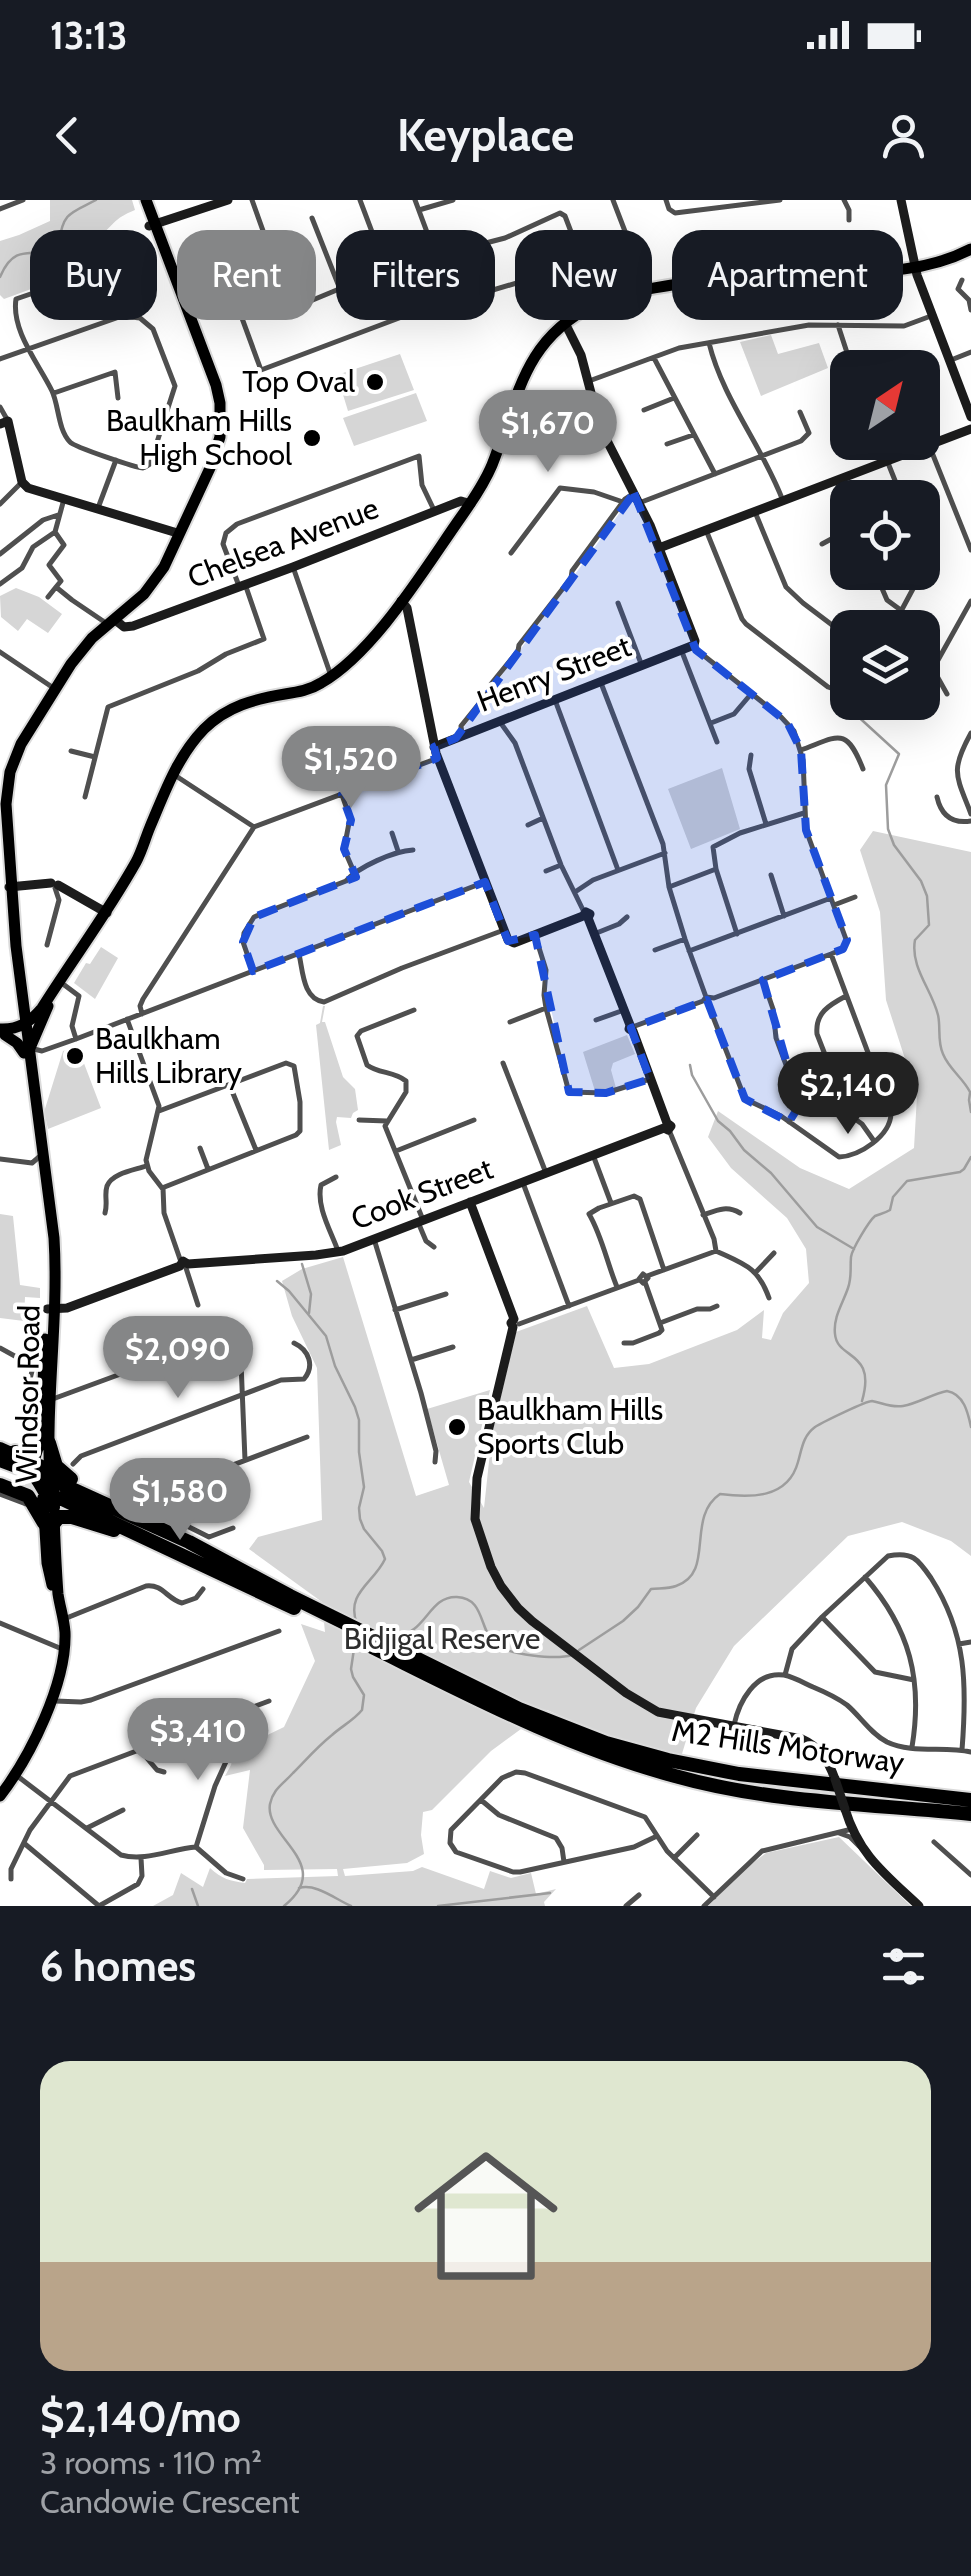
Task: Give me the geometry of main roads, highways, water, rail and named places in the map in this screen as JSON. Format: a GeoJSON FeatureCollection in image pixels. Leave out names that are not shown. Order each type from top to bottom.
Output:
{"type":"FeatureCollection","features":[{"type":"Feature","properties":{"kind":"highway"},"geometry":{"type":"LineString","coordinates":[[0,1448],[30,1458],[44,1440]]}},
{"type":"Feature","properties":{"kind":"highway"},"geometry":{"type":"LineString","coordinates":[[44,1440],[58,1470],[192,1537],[252,1574]]}},
{"type":"Feature","properties":{"kind":"highway"},"geometry":{"type":"LineString","coordinates":[[0,1448],[23,1460],[67,1510],[276,1599]]}},
{"type":"Feature","properties":{"kind":"highway"},"geometry":{"type":"LineString","coordinates":[[0,1460],[30,1498],[49,1492],[64,1478],[82,1484]]}},
{"type":"Feature","properties":{"kind":"highway"},"geometry":{"type":"LineString","coordinates":[[0,1476],[24,1488]]}},
{"type":"Feature","properties":{"kind":"highway"},"geometry":{"type":"LineString","coordinates":[[0,1486],[49,1492]]}},
{"type":"Feature","properties":{"kind":"highway"},"geometry":{"type":"LineString","coordinates":[[49,1492],[59,1517],[109,1528]]}},
{"type":"Feature","properties":{"kind":"highway","name":"M2 Hills Motorway"},"geometry":{"type":"LineString","coordinates":[[49,1492],[134,1515],[252,1574],[326,1619]]}},
{"type":"Feature","properties":{"kind":"highway","name":"M2 Hills Motorway"},"geometry":{"type":"LineString","coordinates":[[49,1492],[326,1619],[539,1729],[590,1749],[676,1777],[781,1796],[971,1814]]}},
{"type":"Feature","properties":{"kind":"highway","name":"M2 Hills Motorway"},"geometry":{"type":"LineString","coordinates":[[405,1658],[548,1721],[648,1756],[798,1782],[971,1800]]}},
{"type":"Feature","properties":{"kind":"main road","name":"Windsor Road"},"geometry":{"type":"LineString","coordinates":[[23,1028],[3,770],[17,742],[78,654],[109,619],[138,600],[156,580],[217,451],[220,431],[220,404],[208,359],[142,200]]}},
{"type":"Feature","properties":{"kind":"main road"},"geometry":{"type":"LineString","coordinates":[[2,1032],[27,1050],[45,1007],[143,858],[172,774],[200,733],[226,712],[251,700],[311,688],[331,676],[378,632],[471,504],[491,468],[524,373],[566,323],[603,301],[647,289],[760,273],[915,268],[971,250]]}},
{"type":"Feature","properties":{"kind":"main road","name":"Windsor Road"},"geometry":{"type":"LineString","coordinates":[[0,1796],[34,1744],[51,1700],[63,1650],[44,1440],[54,1238],[27,1050],[14,993],[6,804],[10,772],[20,744],[53,688]]}},
{"type":"Feature","properties":{"kind":"main road"},"geometry":{"type":"LineString","coordinates":[[2,1032],[23,1028],[45,1007],[64,984],[106,913]]}},
{"type":"Feature","properties":{"kind":"main road"},"geometry":{"type":"LineString","coordinates":[[22,1002],[31,1011],[45,1007]]}},
{"type":"Feature","properties":{"kind":"main road","name":"Windsor Road"},"geometry":{"type":"LineString","coordinates":[[27,1050],[48,1236],[50,1309]]}},
{"type":"Feature","properties":{"kind":"waterway"},"geometry":{"type":"LineString","coordinates":[[62,230],[70,215],[96,200]]}},
{"type":"Feature","properties":{"kind":"waterway"},"geometry":{"type":"LineString","coordinates":[[0,277],[15,256],[30,253]]}},
{"type":"Feature","properties":{"kind":"waterway"},"geometry":{"type":"LineString","coordinates":[[862,720],[899,754],[886,785],[888,829],[927,896],[929,925],[915,940],[916,960],[938,1015],[943,1054],[970,1092]]}},
{"type":"Feature","properties":{"kind":"waterway"},"geometry":{"type":"LineString","coordinates":[[690,1065],[718,1121],[771,1173],[817,1227],[854,1249]]}},
{"type":"Feature","properties":{"kind":"waterway"},"geometry":{"type":"LineString","coordinates":[[970,1093],[971,1112]]}},
{"type":"Feature","properties":{"kind":"waterway"},"geometry":{"type":"LineString","coordinates":[[862,1401],[865,1385],[861,1364],[842,1348],[835,1334],[854,1248],[872,1219],[890,1210],[893,1197],[907,1181],[960,1172],[971,1157]]}},
{"type":"Feature","properties":{"kind":"waterway"},"geometry":{"type":"LineString","coordinates":[[302,1264],[311,1294],[309,1313]]}},
{"type":"Feature","properties":{"kind":"waterway"},"geometry":{"type":"LineString","coordinates":[[277,1281],[326,1336],[359,1420],[364,1487],[360,1519],[385,1559],[358,1596],[354,1613],[357,1624]]}},
{"type":"Feature","properties":{"kind":"waterway"},"geometry":{"type":"LineString","coordinates":[[579,1650],[623,1621],[651,1589],[673,1587],[688,1579],[695,1570],[701,1530],[710,1504],[720,1494],[755,1495],[786,1483],[805,1438],[815,1427],[868,1402],[903,1406],[947,1391],[961,1400],[971,1427]]}},
{"type":"Feature","properties":{"kind":"waterway"},"geometry":{"type":"LineString","coordinates":[[383,1636],[411,1631],[443,1600],[457,1597],[472,1603],[490,1638],[501,1648],[532,1656],[572,1655]]}},
{"type":"Feature","properties":{"kind":"waterway"},"geometry":{"type":"LineString","coordinates":[[284,1906],[298,1891],[303,1877],[301,1864],[271,1816],[271,1799],[316,1749],[362,1710],[364,1695],[351,1669],[354,1649],[361,1640]]}},
{"type":"Feature","properties":{"kind":"waterway"},"geometry":{"type":"LineString","coordinates":[[299,1888],[319,1890],[351,1906]]}},
{"type":"Feature","properties":{"kind":"waterway"},"geometry":{"type":"LineString","coordinates":[[192,1889],[198,1906]]}},
{"type":"Feature","properties":{"kind":"waterway"},"geometry":{"type":"LineString","coordinates":[[438,1906],[550,1893]]}},
{"type":"Feature","properties":{"kind":"tunnel"},"geometry":{"type":"LineString","coordinates":[[25,1485],[50,1494]]}},
{"type":"Feature","properties":{"kind":"place","name":"Top Oval"},"geometry":{"type":"Point","coordinates":[375,382]}},
{"type":"Feature","properties":{"kind":"place","name":"Baulkham Hills High School"},"geometry":{"type":"Point","coordinates":[312,438]}},
{"type":"Feature","properties":{"kind":"place","name":"Baulkham Hills Library"},"geometry":{"type":"Point","coordinates":[75,1056]}},
{"type":"Feature","properties":{"kind":"place","name":"Baulkham Hills Sports Club"},"geometry":{"type":"Point","coordinates":[457,1427]}},
{"type":"Feature","properties":{"kind":"park label","name":"Bidjigal Reserve"},"geometry":{"type":"Point","coordinates":[442,1639]}}]}
